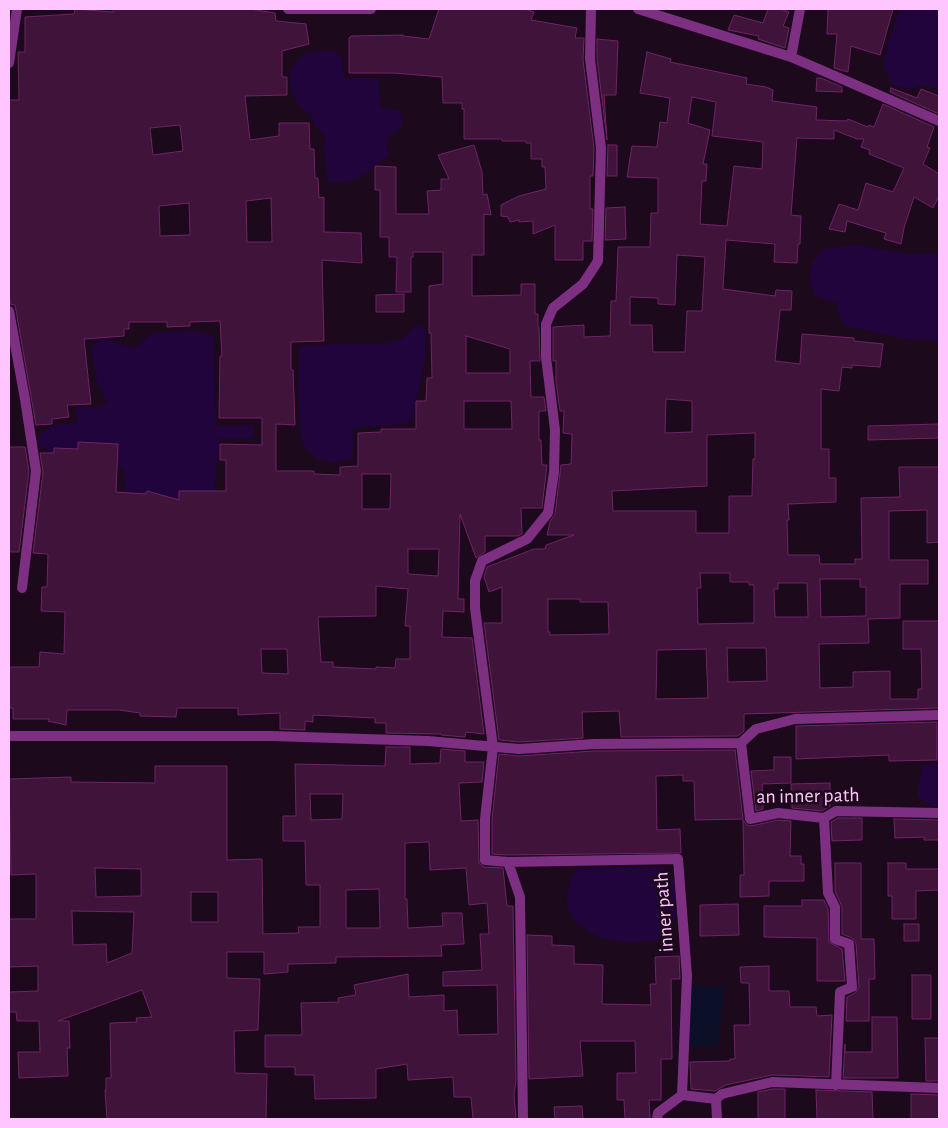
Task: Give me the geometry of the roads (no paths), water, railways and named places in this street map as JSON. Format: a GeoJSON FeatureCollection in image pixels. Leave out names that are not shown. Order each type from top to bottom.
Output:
{"type":"FeatureCollection","features":[{"type":"Feature","properties":{"kind":"street"},"geometry":{"type":"LineString","coordinates":[[9,63],[17,9]]}},
{"type":"Feature","properties":{"kind":"street"},"geometry":{"type":"LineString","coordinates":[[288,9],[372,9]]}},
{"type":"Feature","properties":{"kind":"street"},"geometry":{"type":"LineString","coordinates":[[523,1119],[520,897],[508,862],[486,860],[485,819],[493,748],[475,608],[475,581],[482,561],[527,539],[548,513],[554,472],[555,430],[546,357],[546,324],[553,308],[583,284],[598,261],[601,148],[590,59],[591,9]]}},
{"type":"Feature","properties":{"kind":"street"},"geometry":{"type":"LineString","coordinates":[[638,9],[791,57],[939,121]]}},
{"type":"Feature","properties":{"kind":"street"},"geometry":{"type":"LineString","coordinates":[[791,57],[800,9]]}},
{"type":"Feature","properties":{"kind":"street"},"geometry":{"type":"LineString","coordinates":[[9,311],[36,471],[22,588]]}},
{"type":"Feature","properties":{"kind":"street"},"geometry":{"type":"LineString","coordinates":[[9,736],[272,736],[428,741],[493,748],[594,744],[741,743],[756,729],[795,719],[939,715]]}},
{"type":"Feature","properties":{"kind":"street","name":"an inner path"},"geometry":{"type":"LineString","coordinates":[[741,743],[750,819],[778,813],[824,818],[836,811],[939,813]]}},
{"type":"Feature","properties":{"kind":"street"},"geometry":{"type":"LineString","coordinates":[[824,818],[828,893],[835,907],[835,939],[849,944],[852,988],[840,992],[836,1085]]}},
{"type":"Feature","properties":{"kind":"street","name":"inner path"},"geometry":{"type":"LineString","coordinates":[[508,862],[678,859],[687,976],[682,1095]]}},
{"type":"Feature","properties":{"kind":"street"},"geometry":{"type":"LineString","coordinates":[[657,1119],[658,1113],[682,1095],[716,1099],[722,1094],[772,1082],[939,1088]]}},
{"type":"Feature","properties":{"kind":"street"},"geometry":{"type":"LineString","coordinates":[[716,1099],[717,1119]]}}]}
